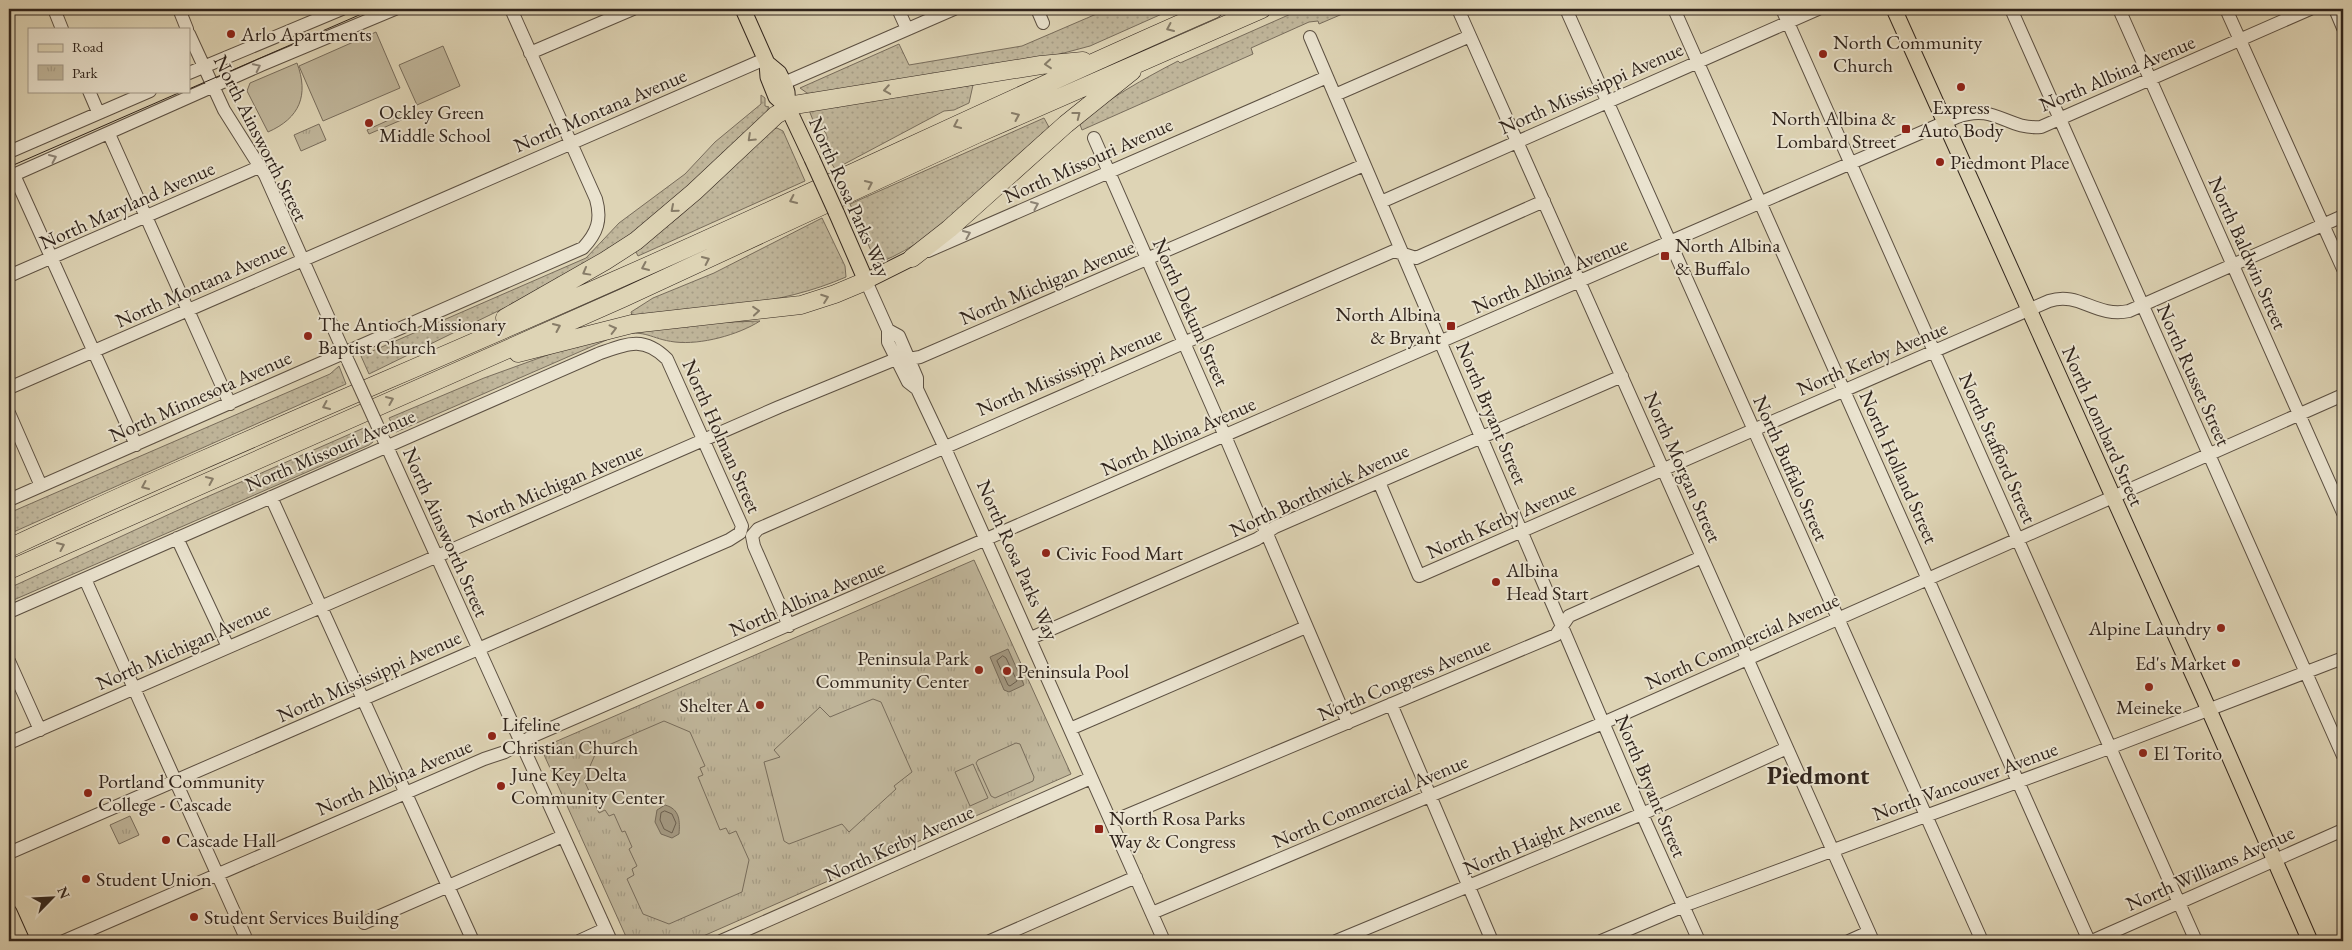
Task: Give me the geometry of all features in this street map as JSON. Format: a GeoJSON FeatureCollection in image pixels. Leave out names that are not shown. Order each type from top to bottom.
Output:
{"type":"FeatureCollection","features":[{"type":"Feature","properties":{"kind":"highway"},"geometry":{"type":"LineString","coordinates":[[9,548],[737,226],[1096,60],[1214,9]]}},
{"type":"Feature","properties":{"kind":"highway"},"geometry":{"type":"LineString","coordinates":[[9,570],[623,298],[986,130],[1262,9]]}},
{"type":"Feature","properties":{"kind":"highway"},"geometry":{"type":"LineString","coordinates":[[912,258],[949,229],[1066,124],[1147,59]]}},
{"type":"Feature","properties":{"kind":"highway"},"geometry":{"type":"LineString","coordinates":[[435,359],[605,261],[636,241],[776,115],[788,108],[799,104],[1041,65],[1096,60]]}},
{"type":"Feature","properties":{"kind":"highway"},"geometry":{"type":"LineString","coordinates":[[481,361],[566,342],[632,324],[801,305],[866,281]]}},
{"type":"Feature","properties":{"kind":"main road","name":"North Rosa Parks Way"},"geometry":{"type":"LineString","coordinates":[[743,9],[766,61],[768,77],[776,97],[788,108]]}},
{"type":"Feature","properties":{"kind":"main road","name":"North Lombard Street"},"geometry":{"type":"LineString","coordinates":[[1894,9],[2310,941]]}},
{"type":"Feature","properties":{"kind":"main road","name":"North Rosa Parks Way"},"geometry":{"type":"LineString","coordinates":[[766,61],[779,73],[784,83],[787,92],[788,108],[866,281]]}},
{"type":"Feature","properties":{"kind":"main road","name":"North Missouri Avenue"},"geometry":{"type":"LineString","coordinates":[[866,281],[912,258]]}},
{"type":"Feature","properties":{"kind":"main road"},"geometry":{"type":"LineString","coordinates":[[9,912],[22,941]]}},
{"type":"Feature","properties":{"kind":"street"},"geometry":{"type":"LineString","coordinates":[[54,9],[62,28]]}},
{"type":"Feature","properties":{"kind":"street"},"geometry":{"type":"LineString","coordinates":[[179,9],[187,28]]}},
{"type":"Feature","properties":{"kind":"street"},"geometry":{"type":"LineString","coordinates":[[190,73],[342,9]]}},
{"type":"Feature","properties":{"kind":"street"},"geometry":{"type":"LineString","coordinates":[[136,445],[12,176],[395,9]]}},
{"type":"Feature","properties":{"kind":"street"},"geometry":{"type":"LineString","coordinates":[[511,9],[571,143]]}},
{"type":"Feature","properties":{"kind":"street"},"geometry":{"type":"LineString","coordinates":[[530,53],[633,9]]}},
{"type":"Feature","properties":{"kind":"street"},"geometry":{"type":"LineString","coordinates":[[898,9],[907,29]]}},
{"type":"Feature","properties":{"kind":"street"},"geometry":{"type":"LineString","coordinates":[[784,83],[954,9]]}},
{"type":"Feature","properties":{"kind":"street"},"geometry":{"type":"LineString","coordinates":[[1037,9],[1043,23]]}},
{"type":"Feature","properties":{"kind":"street","name":"North Morgan Street"},"geometry":{"type":"LineString","coordinates":[[1458,9],[1871,937]]}},
{"type":"Feature","properties":{"kind":"street","name":"North Buffalo Street"},"geometry":{"type":"LineString","coordinates":[[1566,9],[1982,941]]}},
{"type":"Feature","properties":{"kind":"street","name":"North Holland Street"},"geometry":{"type":"LineString","coordinates":[[1674,9],[2090,941]]}},
{"type":"Feature","properties":{"kind":"street","name":"North Stafford Street"},"geometry":{"type":"LineString","coordinates":[[1782,9],[2196,941]]}},
{"type":"Feature","properties":{"kind":"street","name":"North Mississippi Avenue"},"geometry":{"type":"LineString","coordinates":[[1381,202],[1818,9]]}},
{"type":"Feature","properties":{"kind":"street","name":"North Russet Street"},"geometry":{"type":"LineString","coordinates":[[2011,9],[2343,756]]}},
{"type":"Feature","properties":{"kind":"street","name":"North Baldwin Street"},"geometry":{"type":"LineString","coordinates":[[2119,9],[2343,513]]}},
{"type":"Feature","properties":{"kind":"street"},"geometry":{"type":"LineString","coordinates":[[2226,9],[2343,269]]}},
{"type":"Feature","properties":{"kind":"street","name":"North Albina Avenue"},"geometry":{"type":"LineString","coordinates":[[64,941],[1945,122],[1963,115],[1979,112],[1996,114],[2018,125],[2040,127],[2060,120],[2310,9]]}},
{"type":"Feature","properties":{"kind":"street"},"geometry":{"type":"LineString","coordinates":[[2335,9],[2343,28]]}},
{"type":"Feature","properties":{"kind":"street","name":"North Ainsworth Street"},"geometry":{"type":"LineString","coordinates":[[190,36],[203,67],[232,124],[259,167],[608,935]]}},
{"type":"Feature","properties":{"kind":"street"},"geometry":{"type":"LineString","coordinates":[[1335,96],[1470,36]]}},
{"type":"Feature","properties":{"kind":"street","name":"North Bryant Street"},"geometry":{"type":"LineString","coordinates":[[1310,38],[1642,814],[1700,941]]}},
{"type":"Feature","properties":{"kind":"street","name":"North Montana Avenue"},"geometry":{"type":"LineString","coordinates":[[9,388],[571,143],[766,61]]}},
{"type":"Feature","properties":{"kind":"street","name":"North Missouri Avenue"},"geometry":{"type":"LineString","coordinates":[[912,258],[1327,77]]}},
{"type":"Feature","properties":{"kind":"street"},"geometry":{"type":"LineString","coordinates":[[89,92],[98,112]]}},
{"type":"Feature","properties":{"kind":"street"},"geometry":{"type":"LineString","coordinates":[[9,152],[148,92]]}},
{"type":"Feature","properties":{"kind":"street"},"geometry":{"type":"LineString","coordinates":[[109,134],[230,404]]}},
{"type":"Feature","properties":{"kind":"street","name":"North Dekum Street"},"geometry":{"type":"LineString","coordinates":[[1094,138],[1348,722]]}},
{"type":"Feature","properties":{"kind":"street","name":"North Minnesota Avenue"},"geometry":{"type":"LineString","coordinates":[[9,500],[230,404],[346,357],[583,248],[593,237],[597,228],[598,209],[571,143]]}},
{"type":"Feature","properties":{"kind":"street","name":"North Michigan Avenue"},"geometry":{"type":"LineString","coordinates":[[9,743],[705,440],[903,359],[916,358],[1364,165]]}},
{"type":"Feature","properties":{"kind":"street","name":"North Maryland Avenue"},"geometry":{"type":"LineString","coordinates":[[9,276],[259,167]]}},
{"type":"Feature","properties":{"kind":"street","name":"North Mississippi Avenue"},"geometry":{"type":"LineString","coordinates":[[9,854],[729,540],[738,534],[771,523],[1394,251],[1416,258],[1544,201]]}},
{"type":"Feature","properties":{"kind":"street","name":"North Kerby Avenue"},"geometry":{"type":"LineString","coordinates":[[1379,482],[1419,576],[2049,301],[2066,298],[2112,313],[2143,306],[2343,216]]}},
{"type":"Feature","properties":{"kind":"street","name":"North Rosa Parks Way"},"geometry":{"type":"LineString","coordinates":[[866,281],[888,330],[899,336],[903,359],[917,378],[917,389],[1031,638],[1164,941]]}},
{"type":"Feature","properties":{"kind":"street","name":"North Missouri Avenue"},"geometry":{"type":"LineString","coordinates":[[9,612],[271,498],[385,443],[598,354],[627,344],[644,344],[660,352],[667,359]]}},
{"type":"Feature","properties":{"kind":"street","name":"North Holman Street"},"geometry":{"type":"LineString","coordinates":[[667,359],[757,552],[789,626]]}},
{"type":"Feature","properties":{"kind":"street","name":"North Borthwick Avenue"},"geometry":{"type":"LineString","coordinates":[[1031,638],[1257,539],[1266,533],[1379,482],[1622,376]]}},
{"type":"Feature","properties":{"kind":"street","name":"North Commercial Avenue"},"geometry":{"type":"LineString","coordinates":[[1152,913],[1603,723],[2343,395]]}},
{"type":"Feature","properties":{"kind":"street"},"geometry":{"type":"LineString","coordinates":[[9,413],[41,486]]}},
{"type":"Feature","properties":{"kind":"street"},"geometry":{"type":"LineString","coordinates":[[271,498],[473,941]]}},
{"type":"Feature","properties":{"kind":"street"},"geometry":{"type":"LineString","coordinates":[[177,538],[228,647]]}},
{"type":"Feature","properties":{"kind":"street","name":"North Congress Avenue"},"geometry":{"type":"LineString","coordinates":[[1111,822],[1556,635],[1569,616],[1702,557]]}},
{"type":"Feature","properties":{"kind":"street"},"geometry":{"type":"LineString","coordinates":[[85,579],[245,936]]}},
{"type":"Feature","properties":{"kind":"street"},"geometry":{"type":"LineString","coordinates":[[1070,729],[1306,627]]}},
{"type":"Feature","properties":{"kind":"street","name":"North Vancouver Avenue"},"geometry":{"type":"LineString","coordinates":[[1602,941],[1684,906],[2018,782],[2343,658]]}},
{"type":"Feature","properties":{"kind":"street"},"geometry":{"type":"LineString","coordinates":[[9,661],[40,730]]}},
{"type":"Feature","properties":{"kind":"street"},"geometry":{"type":"LineString","coordinates":[[1391,704],[1492,941]]}},
{"type":"Feature","properties":{"kind":"street","name":"North Haight Avenue"},"geometry":{"type":"LineString","coordinates":[[1336,941],[1642,814],[1787,748]]}},
{"type":"Feature","properties":{"kind":"street","name":"North Kerby Avenue"},"geometry":{"type":"LineString","coordinates":[[721,941],[1091,778]]}},
{"type":"Feature","properties":{"kind":"street","name":"North Williams Avenue"},"geometry":{"type":"LineString","coordinates":[[2090,941],[2343,830]]}},
{"type":"Feature","properties":{"kind":"street"},"geometry":{"type":"LineString","coordinates":[[364,923],[563,836]]}},
{"type":"Feature","properties":{"kind":"street"},"geometry":{"type":"LineString","coordinates":[[990,941],[1015,936],[1136,877]]}},
{"type":"Feature","properties":{"kind":"street"},"geometry":{"type":"LineString","coordinates":[[579,941],[608,935]]}},
{"type":"Feature","properties":{"kind":"street"},"geometry":{"type":"LineString","coordinates":[[1849,941],[1871,937]]}},
{"type":"Feature","properties":{"kind":"green space"},"geometry":{"type":"Polygon","coordinates":[[[1108,9],[1173,9],[1090,46],[1035,60],[814,94],[807,93],[800,88],[899,44],[909,65],[1022,46],[1108,9]]]}},
{"type":"Feature","properties":{"kind":"green space"},"geometry":{"type":"Polygon","coordinates":[[[1302,9],[1354,9],[1319,24],[1318,21],[1309,22],[1251,48],[1253,54],[1082,130],[1079,122],[1115,97],[1152,75],[1178,61],[1180,63],[1302,9]]]}},
{"type":"Feature","properties":{"kind":"green space"},"geometry":{"type":"Polygon","coordinates":[[[376,32],[400,88],[323,121],[299,66],[376,32]]]}},
{"type":"Feature","properties":{"kind":"green space"},"geometry":{"type":"Polygon","coordinates":[[[443,46],[460,86],[417,105],[399,65],[443,46]]]}},
{"type":"Feature","properties":{"kind":"green space"},"geometry":{"type":"Polygon","coordinates":[[[297,63],[302,85],[302,95],[299,104],[288,120],[268,132],[247,91],[250,83],[297,63]]]}},
{"type":"Feature","properties":{"kind":"green space"},"geometry":{"type":"Polygon","coordinates":[[[973,85],[969,103],[954,110],[944,111],[835,169],[826,152],[826,133],[821,128],[816,128],[809,110],[973,85]]]}},
{"type":"Feature","properties":{"kind":"green space"},"geometry":{"type":"Polygon","coordinates":[[[761,95],[765,98],[765,106],[769,107],[764,117],[652,219],[582,270],[369,374],[361,356],[586,258],[619,223],[685,174],[715,142],[761,104],[761,95]]]}},
{"type":"Feature","properties":{"kind":"green space"},"geometry":{"type":"Polygon","coordinates":[[[404,113],[406,118],[369,134],[367,130],[404,113]]]}},
{"type":"Feature","properties":{"kind":"green space"},"geometry":{"type":"Polygon","coordinates":[[[1044,118],[1050,129],[949,220],[927,237],[881,262],[878,257],[873,255],[850,204],[1044,118]]]}},
{"type":"Feature","properties":{"kind":"green space"},"geometry":{"type":"Polygon","coordinates":[[[319,124],[326,140],[301,151],[294,135],[319,124]]]}},
{"type":"Feature","properties":{"kind":"green space"},"geometry":{"type":"Polygon","coordinates":[[[777,128],[783,131],[805,181],[638,256],[635,250],[680,216],[772,129],[777,128]]]}},
{"type":"Feature","properties":{"kind":"green space"},"geometry":{"type":"Polygon","coordinates":[[[822,218],[845,266],[846,277],[821,287],[768,300],[714,309],[633,318],[631,312],[653,298],[714,273],[822,218]]]}},
{"type":"Feature","properties":{"kind":"green space"},"geometry":{"type":"Polygon","coordinates":[[[760,321],[730,335],[696,342],[667,341],[636,333],[618,335],[396,432],[389,418],[484,378],[600,336],[705,323],[760,321]]]}},
{"type":"Feature","properties":{"kind":"green space"},"geometry":{"type":"Polygon","coordinates":[[[339,366],[346,384],[9,534],[9,513],[330,374],[339,366]]]}},
{"type":"Feature","properties":{"kind":"green space"},"geometry":{"type":"Polygon","coordinates":[[[366,427],[373,442],[369,445],[9,602],[9,588],[200,500],[366,427]]]}},
{"type":"Feature","properties":{"kind":"green space"},"geometry":{"type":"Polygon","coordinates":[[[974,560],[1071,774],[692,941],[628,941],[541,748],[974,560]]]}},
{"type":"Feature","properties":{"kind":"green space"},"geometry":{"type":"Polygon","coordinates":[[[873,699],[881,702],[912,772],[894,786],[896,789],[849,832],[842,824],[789,844],[784,841],[764,762],[780,757],[774,750],[820,707],[830,717],[873,699]]]}},
{"type":"Feature","properties":{"kind":"green space"},"geometry":{"type":"Polygon","coordinates":[[[664,721],[690,732],[705,766],[700,768],[703,775],[698,777],[720,830],[726,828],[729,834],[736,831],[749,860],[742,892],[669,924],[643,914],[627,879],[634,875],[632,869],[637,866],[629,849],[632,847],[625,831],[622,832],[614,814],[609,816],[605,810],[599,813],[584,780],[597,750],[664,721]]]}},
{"type":"Feature","properties":{"kind":"green space"},"geometry":{"type":"Polygon","coordinates":[[[1016,743],[1020,744],[1034,777],[1033,781],[995,798],[991,796],[976,763],[978,760],[1016,743]]]}},
{"type":"Feature","properties":{"kind":"green space"},"geometry":{"type":"Polygon","coordinates":[[[973,764],[988,798],[970,806],[955,772],[973,764]]]}},
{"type":"Feature","properties":{"kind":"green space"},"geometry":{"type":"Polygon","coordinates":[[[130,816],[139,835],[119,844],[110,825],[130,816]]]}},
{"type":"Feature","properties":{"kind":"water","name":"Peninsula Pool"},"geometry":{"type":"Polygon","coordinates":[[[1008,649],[1024,685],[1009,692],[1004,690],[990,657],[1008,649]]]}},
{"type":"Feature","properties":{"kind":"water"},"geometry":{"type":"Polygon","coordinates":[[[665,805],[674,809],[679,820],[679,834],[672,838],[661,834],[655,822],[657,810],[665,805]]]}},
{"type":"Feature","properties":{"kind":"tram line"},"geometry":{"type":"LineString","coordinates":[[190,89],[373,9]]}},
{"type":"Feature","properties":{"kind":"tram line"},"geometry":{"type":"LineString","coordinates":[[9,167],[181,92]]}},
{"type":"Feature","properties":{"kind":"place","name":"Arlo Apartments"},"geometry":{"type":"Point","coordinates":[231,34]}},
{"type":"Feature","properties":{"kind":"place","name":"North Community Church"},"geometry":{"type":"Point","coordinates":[1823,54]}},
{"type":"Feature","properties":{"kind":"place","name":"Express Auto Body"},"geometry":{"type":"Point","coordinates":[1961,87]}},
{"type":"Feature","properties":{"kind":"place","name":"Ockley Green Middle School"},"geometry":{"type":"Point","coordinates":[369,123]}},
{"type":"Feature","properties":{"kind":"place","name":"North Albina & Lombard Street"},"geometry":{"type":"Point","coordinates":[1906,129]}},
{"type":"Feature","properties":{"kind":"place","name":"Piedmont Place"},"geometry":{"type":"Point","coordinates":[1940,162]}},
{"type":"Feature","properties":{"kind":"place","name":"North Albina & Buffalo"},"geometry":{"type":"Point","coordinates":[1665,256]}},
{"type":"Feature","properties":{"kind":"place","name":"North Albina & Bryant"},"geometry":{"type":"Point","coordinates":[1451,326]}},
{"type":"Feature","properties":{"kind":"place","name":"The Antioch Missionary Baptist Church"},"geometry":{"type":"Point","coordinates":[308,336]}},
{"type":"Feature","properties":{"kind":"place","name":"Civic Food Mart"},"geometry":{"type":"Point","coordinates":[1046,553]}},
{"type":"Feature","properties":{"kind":"place","name":"Albina Head Start"},"geometry":{"type":"Point","coordinates":[1496,582]}},
{"type":"Feature","properties":{"kind":"place","name":"Alpine Laundry"},"geometry":{"type":"Point","coordinates":[2221,628]}},
{"type":"Feature","properties":{"kind":"place","name":"Ed's Market"},"geometry":{"type":"Point","coordinates":[2236,663]}},
{"type":"Feature","properties":{"kind":"place","name":"Peninsula Park Community Center"},"geometry":{"type":"Point","coordinates":[979,670]}},
{"type":"Feature","properties":{"kind":"place","name":"Peninsula Pool"},"geometry":{"type":"Point","coordinates":[1007,671]}},
{"type":"Feature","properties":{"kind":"place","name":"Meineke"},"geometry":{"type":"Point","coordinates":[2149,687]}},
{"type":"Feature","properties":{"kind":"place","name":"Shelter A"},"geometry":{"type":"Point","coordinates":[760,705]}},
{"type":"Feature","properties":{"kind":"place","name":"Lifeline Christian Church"},"geometry":{"type":"Point","coordinates":[492,736]}},
{"type":"Feature","properties":{"kind":"place","name":"El Torito"},"geometry":{"type":"Point","coordinates":[2143,753]}},
{"type":"Feature","properties":{"kind":"place","name":"June Key Delta Community Center"},"geometry":{"type":"Point","coordinates":[501,786]}},
{"type":"Feature","properties":{"kind":"place","name":"Portland Community College - Cascade"},"geometry":{"type":"Point","coordinates":[88,793]}},
{"type":"Feature","properties":{"kind":"place","name":"North Rosa Parks Way & Congress"},"geometry":{"type":"Point","coordinates":[1099,829]}},
{"type":"Feature","properties":{"kind":"place","name":"Cascade Hall"},"geometry":{"type":"Point","coordinates":[166,840]}},
{"type":"Feature","properties":{"kind":"place","name":"Student Union"},"geometry":{"type":"Point","coordinates":[86,879]}},
{"type":"Feature","properties":{"kind":"place","name":"Student Services Building"},"geometry":{"type":"Point","coordinates":[194,917]}},
{"type":"Feature","properties":{"kind":"district","name":"Piedmont"},"geometry":{"type":"Point","coordinates":[1818,775]}}]}
